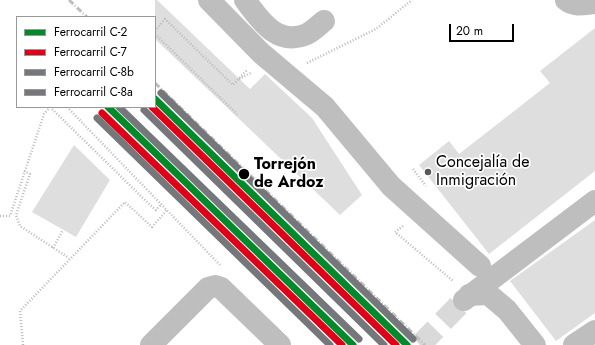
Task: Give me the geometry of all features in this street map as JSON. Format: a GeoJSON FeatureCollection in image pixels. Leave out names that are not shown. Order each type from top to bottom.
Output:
{"type":"FeatureCollection","features":[{"type":"Feature","properties":{"kind":"street"},"geometry":{"type":"LineString","coordinates":[[208,0],[261,54],[325,108],[391,186],[480,266]]}},
{"type":"Feature","properties":{"kind":"street"},"geometry":{"type":"LineString","coordinates":[[246,0],[264,24],[274,33],[292,37],[307,34],[324,21]]}},
{"type":"Feature","properties":{"kind":"street"},"geometry":{"type":"LineString","coordinates":[[566,0],[568,2],[580,5],[595,3]]}},
{"type":"Feature","properties":{"kind":"street"},"geometry":{"type":"LineString","coordinates":[[464,293],[595,201]]}},
{"type":"Feature","properties":{"kind":"street"},"geometry":{"type":"LineString","coordinates":[[151,345],[208,288],[215,286],[221,288],[280,345]]}},
{"type":"Feature","properties":{"kind":"street"},"geometry":{"type":"LineString","coordinates":[[464,293],[488,294],[507,310],[535,345]]}},
{"type":"Feature","properties":{"kind":"street"},"geometry":{"type":"LineString","coordinates":[[574,345],[595,331]]}},
{"type":"Feature","properties":{"kind":"path"},"geometry":{"type":"LineString","coordinates":[[156,30],[165,19],[233,86],[239,79]]}},
{"type":"Feature","properties":{"kind":"path"},"geometry":{"type":"LineString","coordinates":[[156,35],[237,114]]}},
{"type":"Feature","properties":{"kind":"path"},"geometry":{"type":"LineString","coordinates":[[0,216],[10,216],[44,114],[49,108]]}},
{"type":"Feature","properties":{"kind":"path"},"geometry":{"type":"LineString","coordinates":[[51,108],[150,205],[156,210],[162,204]]}},
{"type":"Feature","properties":{"kind":"path"},"geometry":{"type":"LineString","coordinates":[[68,108],[222,267]]}},
{"type":"Feature","properties":{"kind":"path"},"geometry":{"type":"LineString","coordinates":[[413,169],[428,188]]}},
{"type":"Feature","properties":{"kind":"path"},"geometry":{"type":"LineString","coordinates":[[24,171],[30,174],[16,215],[20,226],[69,258]]}},
{"type":"Feature","properties":{"kind":"path"},"geometry":{"type":"LineString","coordinates":[[23,345],[20,310],[125,202],[152,227],[167,210]]}},
{"type":"Feature","properties":{"kind":"path"},"geometry":{"type":"LineString","coordinates":[[409,231],[403,226],[395,232],[464,293]]}},
{"type":"Feature","properties":{"kind":"path"},"geometry":{"type":"LineString","coordinates":[[53,248],[63,230]]}},
{"type":"Feature","properties":{"kind":"building","name":"Torrejón de Ardoz"},"geometry":{"type":"Polygon","coordinates":[[[155,0],[157,0],[250,89],[265,74],[312,118],[362,195],[340,215],[156,40],[155,0]]]}},
{"type":"Feature","properties":{"kind":"building"},"geometry":{"type":"Polygon","coordinates":[[[595,28],[595,171],[489,254],[419,165],[449,141],[459,154],[550,83],[540,71],[595,28]]]}},
{"type":"Feature","properties":{"kind":"building"},"geometry":{"type":"Polygon","coordinates":[[[74,145],[110,180],[76,237],[32,212],[74,145]]]}},
{"type":"Feature","properties":{"kind":"building"},"geometry":{"type":"Polygon","coordinates":[[[595,220],[595,313],[556,341],[510,281],[595,220]]]}},
{"type":"Feature","properties":{"kind":"tunnel"},"geometry":{"type":"LineString","coordinates":[[420,345],[464,300]]}},
{"type":"Feature","properties":{"kind":"railway"},"geometry":{"type":"LineString","coordinates":[[69,0],[86,16]]}},
{"type":"Feature","properties":{"kind":"railway"},"geometry":{"type":"LineString","coordinates":[[156,84],[425,345]]}},
{"type":"Feature","properties":{"kind":"rail line","name":"C-8b"},"geometry":{"type":"LineString","coordinates":[[161,93],[413,339]]}},
{"type":"Feature","properties":{"kind":"rail line","name":"C-2"},"geometry":{"type":"LineString","coordinates":[[156,100],[407,345]]}},
{"type":"Feature","properties":{"kind":"rail line","name":"C-2"},"geometry":{"type":"LineString","coordinates":[[109,108],[353,345]]}},
{"type":"Feature","properties":{"kind":"rail line","name":"C-8b"},"geometry":{"type":"LineString","coordinates":[[120,108],[359,339]]}},
{"type":"Feature","properties":{"kind":"rail line","name":"C-7"},"geometry":{"type":"LineString","coordinates":[[153,108],[396,345]]}},
{"type":"Feature","properties":{"kind":"rail line","name":"C-8a"},"geometry":{"type":"LineString","coordinates":[[144,110],[384,345]]}},
{"type":"Feature","properties":{"kind":"rail line","name":"C-7"},"geometry":{"type":"LineString","coordinates":[[102,113],[342,345]]}},
{"type":"Feature","properties":{"kind":"rail line","name":"C-8a"},"geometry":{"type":"LineString","coordinates":[[97,118],[330,345]]}},
{"type":"Feature","properties":{"kind":"place","name":"Concejalía de Inmigración"},"geometry":{"type":"Point","coordinates":[428,172]}},
{"type":"Feature","properties":{"kind":"place","name":"Torrejón de Ardoz"},"geometry":{"type":"Point","coordinates":[244,174]}}]}
